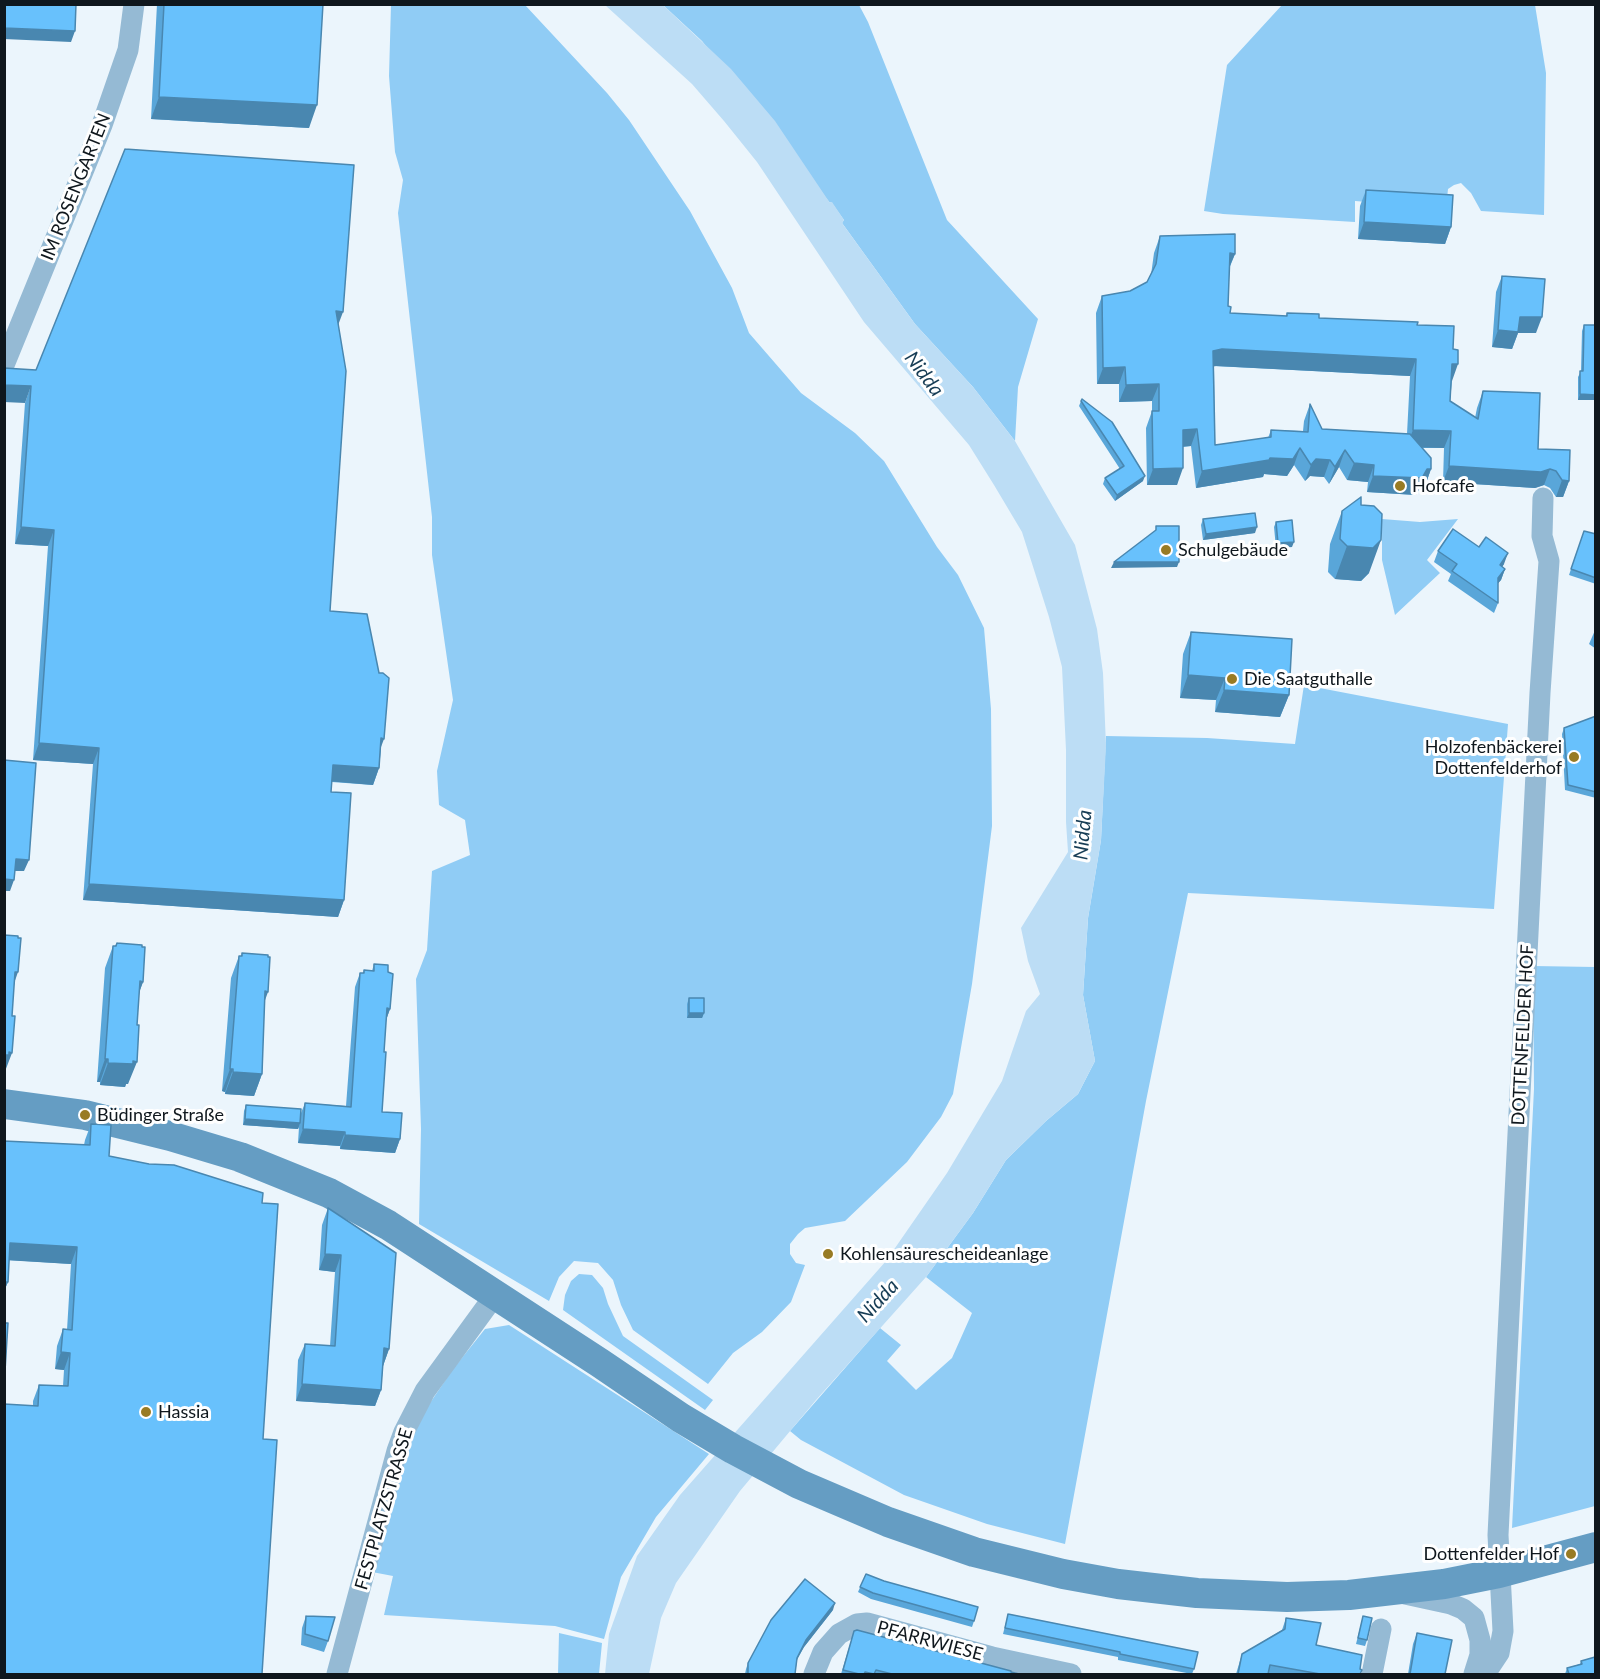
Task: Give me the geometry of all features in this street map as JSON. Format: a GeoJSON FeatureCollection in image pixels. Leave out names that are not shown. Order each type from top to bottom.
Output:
{"type":"FeatureCollection","features":[{"type":"Feature","properties":{"kind":"main road"},"geometry":{"type":"LineString","coordinates":[[4,1104],[84,1115],[170,1136],[240,1157],[329,1193],[388,1225],[681,1418],[742,1454],[800,1484],[888,1522],[984,1555],[1063,1574],[1164,1590],[1245,1596],[1349,1595],[1392,1591],[1499,1573],[1596,1547]]}},
{"type":"Feature","properties":{"kind":"street","name":"IM ROSENGARTEN"},"geometry":{"type":"LineString","coordinates":[[4,365],[102,125],[128,50],[134,4]]}},
{"type":"Feature","properties":{"kind":"street","name":"DOTTENFELDER HOF"},"geometry":{"type":"LineString","coordinates":[[1485,1674],[1499,1653],[1503,1624],[1499,1573],[1499,1501],[1540,693],[1549,561],[1542,536],[1543,498]]}},
{"type":"Feature","properties":{"kind":"street","name":"FESTPLATZSTRASSE"},"geometry":{"type":"LineString","coordinates":[[337,1674],[404,1432],[425,1391],[495,1295]]}},
{"type":"Feature","properties":{"kind":"street"},"geometry":{"type":"LineString","coordinates":[[1392,1591],[1451,1604],[1463,1609],[1474,1618],[1480,1640],[1480,1654],[1474,1674]]}},
{"type":"Feature","properties":{"kind":"street","name":"PFARRWIESE"},"geometry":{"type":"LineString","coordinates":[[814,1674],[823,1652],[839,1634],[857,1624],[867,1623],[992,1658],[1071,1674]]}},
{"type":"Feature","properties":{"kind":"street"},"geometry":{"type":"LineString","coordinates":[[1372,1674],[1381,1629]]}},
{"type":"Feature","properties":{"kind":"shaded area"},"geometry":{"type":"Polygon","coordinates":[[[391,5],[525,5],[629,120],[690,211],[732,288],[749,333],[801,393],[855,433],[884,461],[937,547],[958,575],[984,628],[991,709],[992,826],[972,984],[953,1094],[941,1117],[907,1162],[845,1221],[805,1228],[798,1234],[790,1244],[790,1254],[796,1263],[805,1265],[791,1302],[762,1332],[733,1353],[708,1384],[633,1330],[621,1305],[613,1280],[598,1263],[574,1261],[559,1277],[549,1301],[419,1224],[421,1129],[416,979],[427,950],[432,871],[470,855],[465,820],[439,805],[437,771],[453,700],[432,555],[432,517],[398,213],[403,180],[395,152],[389,76],[391,5]]]}},
{"type":"Feature","properties":{"kind":"shaded area"},"geometry":{"type":"Polygon","coordinates":[[[663,5],[859,5],[868,22],[947,220],[1038,319],[1018,387],[1015,441],[973,387],[915,324],[842,223],[844,220],[831,202],[702,41],[663,5]]]}},
{"type":"Feature","properties":{"kind":"shaded area"},"geometry":{"type":"Polygon","coordinates":[[[1282,5],[1535,5],[1546,73],[1544,215],[1481,211],[1471,193],[1461,183],[1448,189],[1446,208],[1355,201],[1355,222],[1204,211],[1227,65],[1282,5]]]}},
{"type":"Feature","properties":{"kind":"shaded area"},"geometry":{"type":"Polygon","coordinates":[[[1382,519],[1420,522],[1458,519],[1427,560],[1440,573],[1395,615],[1382,560],[1382,519]]]}},
{"type":"Feature","properties":{"kind":"shaded area"},"geometry":{"type":"Polygon","coordinates":[[[1304,685],[1508,724],[1494,909],[1188,893],[1146,1101],[1065,1544],[987,1524],[904,1495],[801,1440],[790,1431],[880,1328],[901,1345],[887,1361],[916,1390],[952,1358],[972,1313],[926,1277],[973,1213],[1006,1160],[1078,1094],[1095,1061],[1083,995],[1088,918],[1101,840],[1106,736],[1207,738],[1295,744],[1304,685]]]}},
{"type":"Feature","properties":{"kind":"shaded area"},"geometry":{"type":"Polygon","coordinates":[[[1533,966],[1595,967],[1595,1506],[1512,1528],[1534,1089],[1533,966]]]}},
{"type":"Feature","properties":{"kind":"shaded area"},"geometry":{"type":"Polygon","coordinates":[[[579,1274],[592,1275],[603,1288],[623,1336],[713,1400],[705,1410],[563,1310],[565,1295],[571,1281],[579,1274]]]}},
{"type":"Feature","properties":{"kind":"shaded area"},"geometry":{"type":"Polygon","coordinates":[[[509,1325],[709,1454],[656,1517],[621,1577],[604,1639],[555,1626],[384,1615],[393,1576],[372,1572],[411,1431],[453,1369],[485,1329],[509,1325]]]}},
{"type":"Feature","properties":{"kind":"shaded area"},"geometry":{"type":"Polygon","coordinates":[[[559,1633],[602,1643],[599,1674],[558,1674],[559,1633]]]}},
{"type":"Feature","properties":{"kind":"water","name":"Nidda"},"geometry":{"type":"Polygon","coordinates":[[[605,5],[663,5],[731,69],[775,121],[844,220],[842,223],[915,324],[973,387],[1015,441],[1075,545],[1097,629],[1103,673],[1106,746],[1101,840],[1088,918],[1083,995],[1095,1061],[1078,1094],[1006,1160],[973,1213],[926,1277],[816,1400],[740,1491],[676,1583],[661,1618],[649,1674],[605,1674],[609,1634],[637,1556],[680,1495],[886,1261],[947,1173],[1002,1081],[1026,1011],[1040,994],[1028,961],[1021,928],[1068,852],[1066,750],[1062,667],[1049,617],[1022,532],[994,485],[969,445],[864,322],[757,162],[724,121],[692,84],[605,5]]]}},
{"type":"Feature","properties":{"kind":"building"},"geometry":{"type":"Polygon","coordinates":[[[4,4],[76,4],[75,31],[4,28],[4,4]]]}},
{"type":"Feature","properties":{"kind":"building"},"geometry":{"type":"Polygon","coordinates":[[[164,4],[323,4],[317,105],[159,97],[164,4]]]}},
{"type":"Feature","properties":{"kind":"building"},"geometry":{"type":"Polygon","coordinates":[[[125,149],[354,165],[343,312],[336,311],[346,371],[330,611],[367,614],[379,673],[389,678],[379,768],[333,765],[331,792],[351,793],[344,900],[89,884],[99,748],[39,743],[54,530],[21,527],[31,386],[4,385],[4,368],[36,370],[125,149]]]}},
{"type":"Feature","properties":{"kind":"building"},"geometry":{"type":"Polygon","coordinates":[[[1366,190],[1453,195],[1451,227],[1364,222],[1366,190]]]}},
{"type":"Feature","properties":{"kind":"building"},"geometry":{"type":"Polygon","coordinates":[[[1235,234],[1235,254],[1230,253],[1228,306],[1231,307],[1230,313],[1287,316],[1287,313],[1319,314],[1319,318],[1418,322],[1417,325],[1454,326],[1453,349],[1458,350],[1458,364],[1452,364],[1450,401],[1478,419],[1483,391],[1540,393],[1538,449],[1570,450],[1569,481],[1562,480],[1556,471],[1550,469],[1541,472],[1449,466],[1451,431],[1413,430],[1416,359],[1222,349],[1213,351],[1215,445],[1271,437],[1271,430],[1308,432],[1310,404],[1322,429],[1410,434],[1431,458],[1431,469],[1427,469],[1422,478],[1373,476],[1374,465],[1354,463],[1345,450],[1335,467],[1330,460],[1316,459],[1311,465],[1300,448],[1293,459],[1270,458],[1202,471],[1197,429],[1183,430],[1183,468],[1153,469],[1152,411],[1159,411],[1159,384],[1126,385],[1125,367],[1103,368],[1102,296],[1130,291],[1147,282],[1156,264],[1160,236],[1235,234]]]}},
{"type":"Feature","properties":{"kind":"building"},"geometry":{"type":"Polygon","coordinates":[[[1502,276],[1545,279],[1542,317],[1520,317],[1518,332],[1498,330],[1502,276]]]}},
{"type":"Feature","properties":{"kind":"building"},"geometry":{"type":"Polygon","coordinates":[[[1584,325],[1596,325],[1596,395],[1580,394],[1584,325]]]}},
{"type":"Feature","properties":{"kind":"building"},"geometry":{"type":"Polygon","coordinates":[[[1082,399],[1112,422],[1145,476],[1117,495],[1105,478],[1124,466],[1081,401],[1082,399]]]}},
{"type":"Feature","properties":{"kind":"building"},"geometry":{"type":"Polygon","coordinates":[[[1361,497],[1361,505],[1374,506],[1382,514],[1381,540],[1373,548],[1347,546],[1340,539],[1342,511],[1361,497]]]}},
{"type":"Feature","properties":{"kind":"building"},"geometry":{"type":"Polygon","coordinates":[[[1255,513],[1257,527],[1206,534],[1203,519],[1255,513]]]}},
{"type":"Feature","properties":{"kind":"building"},"geometry":{"type":"Polygon","coordinates":[[[1292,520],[1294,542],[1278,543],[1276,522],[1292,520]]]}},
{"type":"Feature","properties":{"kind":"building"},"geometry":{"type":"Polygon","coordinates":[[[1156,526],[1179,526],[1179,562],[1114,562],[1156,530],[1156,526]]]}},
{"type":"Feature","properties":{"kind":"building"},"geometry":{"type":"Polygon","coordinates":[[[1453,529],[1479,547],[1486,537],[1508,553],[1500,565],[1505,569],[1498,578],[1498,603],[1452,571],[1457,564],[1438,551],[1453,529]]]}},
{"type":"Feature","properties":{"kind":"building"},"geometry":{"type":"Polygon","coordinates":[[[1584,531],[1596,534],[1596,578],[1571,569],[1584,531]]]}},
{"type":"Feature","properties":{"kind":"building"},"geometry":{"type":"Polygon","coordinates":[[[1191,632],[1292,639],[1289,695],[1224,690],[1225,678],[1188,675],[1191,632]]]}},
{"type":"Feature","properties":{"kind":"building"},"geometry":{"type":"Polygon","coordinates":[[[1596,716],[1596,792],[1568,785],[1564,728],[1596,716]]]}},
{"type":"Feature","properties":{"kind":"building"},"geometry":{"type":"Polygon","coordinates":[[[4,760],[36,763],[29,860],[16,859],[14,880],[4,879],[4,760]]]}},
{"type":"Feature","properties":{"kind":"building"},"geometry":{"type":"Polygon","coordinates":[[[4,935],[21,938],[18,972],[15,972],[12,1053],[9,1052],[9,1055],[4,1055],[4,935]]]}},
{"type":"Feature","properties":{"kind":"building"},"geometry":{"type":"Polygon","coordinates":[[[117,943],[145,947],[143,982],[140,981],[137,1062],[133,1061],[133,1064],[108,1063],[108,1059],[105,1059],[113,946],[117,943]]]}},
{"type":"Feature","properties":{"kind":"building"},"geometry":{"type":"Polygon","coordinates":[[[242,953],[270,957],[268,992],[265,991],[262,1074],[233,1072],[233,1069],[230,1069],[239,956],[242,956],[242,953]]]}},
{"type":"Feature","properties":{"kind":"building"},"geometry":{"type":"Polygon","coordinates":[[[374,964],[388,965],[388,972],[393,974],[390,1009],[387,1008],[382,1112],[402,1113],[400,1139],[303,1129],[305,1103],[351,1107],[360,973],[364,973],[364,970],[374,971],[374,964]]]}},
{"type":"Feature","properties":{"kind":"building"},"geometry":{"type":"Polygon","coordinates":[[[689,998],[704,998],[704,1013],[689,1013],[689,998]]]}},
{"type":"Feature","properties":{"kind":"building"},"geometry":{"type":"Polygon","coordinates":[[[246,1105],[301,1109],[300,1123],[245,1119],[246,1105]]]}},
{"type":"Feature","properties":{"kind":"building","name":"Hassia"},"geometry":{"type":"Polygon","coordinates":[[[91,1124],[111,1125],[109,1156],[149,1164],[174,1165],[263,1193],[262,1203],[278,1204],[263,1439],[277,1440],[262,1674],[4,1674],[4,1404],[38,1406],[39,1385],[68,1386],[70,1353],[61,1352],[63,1329],[72,1330],[77,1247],[10,1243],[8,1282],[4,1282],[4,1141],[90,1145],[91,1124]]]}},
{"type":"Feature","properties":{"kind":"building"},"geometry":{"type":"Polygon","coordinates":[[[328,1208],[396,1253],[389,1349],[384,1348],[381,1390],[302,1384],[305,1344],[335,1346],[341,1255],[325,1254],[328,1208]]]}},
{"type":"Feature","properties":{"kind":"building"},"geometry":{"type":"Polygon","coordinates":[[[4,1323],[8,1323],[5,1371],[4,1371],[4,1323]]]}},
{"type":"Feature","properties":{"kind":"building"},"geometry":{"type":"Polygon","coordinates":[[[866,1574],[978,1607],[974,1621],[873,1593],[860,1587],[866,1574]]]}},
{"type":"Feature","properties":{"kind":"building"},"geometry":{"type":"Polygon","coordinates":[[[805,1579],[835,1603],[806,1640],[797,1658],[795,1674],[748,1674],[748,1663],[771,1620],[805,1579]]]}},
{"type":"Feature","properties":{"kind":"building"},"geometry":{"type":"Polygon","coordinates":[[[1008,1614],[1198,1652],[1194,1669],[1005,1628],[1008,1614]]]}},
{"type":"Feature","properties":{"kind":"building"},"geometry":{"type":"Polygon","coordinates":[[[306,1616],[335,1617],[328,1641],[305,1634],[306,1616]]]}},
{"type":"Feature","properties":{"kind":"building"},"geometry":{"type":"Polygon","coordinates":[[[1363,1616],[1372,1618],[1367,1640],[1358,1638],[1363,1616]]]}},
{"type":"Feature","properties":{"kind":"building"},"geometry":{"type":"Polygon","coordinates":[[[1286,1618],[1321,1623],[1316,1645],[1362,1655],[1360,1674],[1320,1674],[1270,1665],[1268,1674],[1238,1674],[1242,1654],[1285,1629],[1286,1618]]]}},
{"type":"Feature","properties":{"kind":"building"},"geometry":{"type":"Polygon","coordinates":[[[854,1631],[1019,1674],[892,1674],[876,1670],[874,1674],[865,1672],[859,1674],[843,1670],[854,1631]]]}},
{"type":"Feature","properties":{"kind":"building"},"geometry":{"type":"Polygon","coordinates":[[[1417,1633],[1452,1640],[1445,1674],[1410,1674],[1417,1633]]]}},
{"type":"Feature","properties":{"kind":"building"},"geometry":{"type":"Polygon","coordinates":[[[1595,1657],[1596,1674],[1569,1674],[1567,1668],[1595,1657]]]}},
{"type":"Feature","properties":{"kind":"place","name":"Hofcafe"},"geometry":{"type":"Point","coordinates":[1400,486]}},
{"type":"Feature","properties":{"kind":"place","name":"Schulgebäude"},"geometry":{"type":"Point","coordinates":[1166,550]}},
{"type":"Feature","properties":{"kind":"place","name":"Die Saatguthalle"},"geometry":{"type":"Point","coordinates":[1232,679]}},
{"type":"Feature","properties":{"kind":"place","name":"Holzofenbäckerei Dottenfelderhof"},"geometry":{"type":"Point","coordinates":[1574,757]}},
{"type":"Feature","properties":{"kind":"place","name":"Büdinger Straße"},"geometry":{"type":"Point","coordinates":[85,1115]}},
{"type":"Feature","properties":{"kind":"place","name":"Kohlensäurescheideanlage"},"geometry":{"type":"Point","coordinates":[828,1254]}},
{"type":"Feature","properties":{"kind":"place","name":"Hassia"},"geometry":{"type":"Point","coordinates":[146,1412]}},
{"type":"Feature","properties":{"kind":"place","name":"Dottenfelder Hof"},"geometry":{"type":"Point","coordinates":[1571,1554]}}]}
